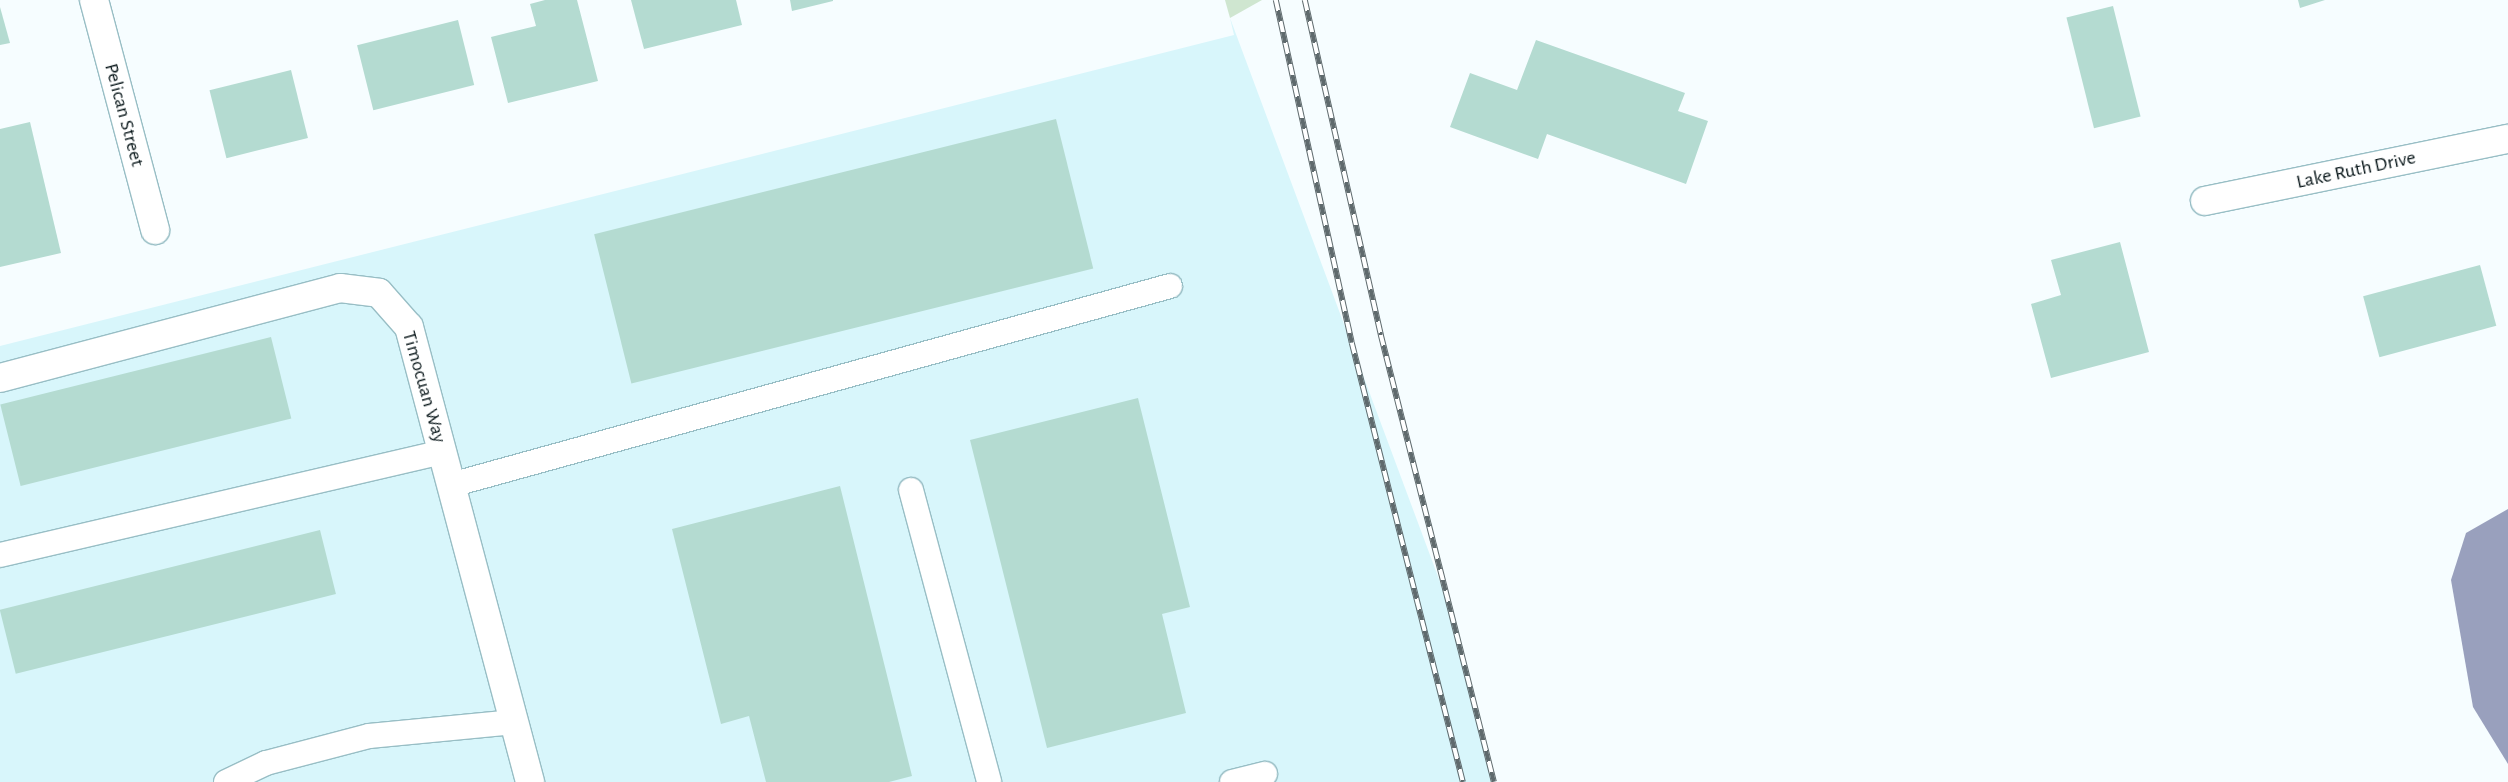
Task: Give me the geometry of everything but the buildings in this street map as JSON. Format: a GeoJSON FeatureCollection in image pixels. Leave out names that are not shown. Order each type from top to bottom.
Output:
{"type":"FeatureCollection","features":[{"type":"Feature","properties":{"kind":"street","name":"Pelican Street"},"geometry":{"type":"LineString","coordinates":[[97,1],[155,230]]}},
{"type":"Feature","properties":{"kind":"street","name":"Lake Ruth Drive"},"geometry":{"type":"LineString","coordinates":[[2205,201],[2508,139]]}},
{"type":"Feature","properties":{"kind":"street","name":"Timocuan Way"},"geometry":{"type":"LineString","coordinates":[[0,378],[340,288],[379,292],[409,327],[530,782]]}},
{"type":"Feature","properties":{"kind":"lane"},"geometry":{"type":"LineString","coordinates":[[451,485],[1170,286]]}},
{"type":"Feature","properties":{"kind":"lane"},"geometry":{"type":"LineString","coordinates":[[0,555],[442,452]]}},
{"type":"Feature","properties":{"kind":"lane"},"geometry":{"type":"LineString","coordinates":[[910,490],[989,782]]}},
{"type":"Feature","properties":{"kind":"lane"},"geometry":{"type":"LineString","coordinates":[[226,782],[266,764],[369,736],[514,722]]}},
{"type":"Feature","properties":{"kind":"lane"},"geometry":{"type":"LineString","coordinates":[[1232,782],[1265,774]]}},
{"type":"Feature","properties":{"kind":"shaded area"},"geometry":{"type":"Polygon","coordinates":[[[1230,18],[1446,598],[1493,782],[0,782],[0,346],[1234,35],[1230,18]]]}},
{"type":"Feature","properties":{"kind":"shaded area"},"geometry":{"type":"Polygon","coordinates":[[[2508,509],[2508,764],[2473,707],[2451,580],[2466,533],[2508,509]]]}},
{"type":"Feature","properties":{"kind":"green space"},"geometry":{"type":"Polygon","coordinates":[[[1225,0],[1262,0],[1230,18],[1225,0]]]}},
{"type":"Feature","properties":{"kind":"railway"},"geometry":{"type":"LineString","coordinates":[[1276,0],[1352,343],[1463,782]]}},
{"type":"Feature","properties":{"kind":"railway"},"geometry":{"type":"LineString","coordinates":[[1305,0],[1381,335],[1494,782]]}}]}
